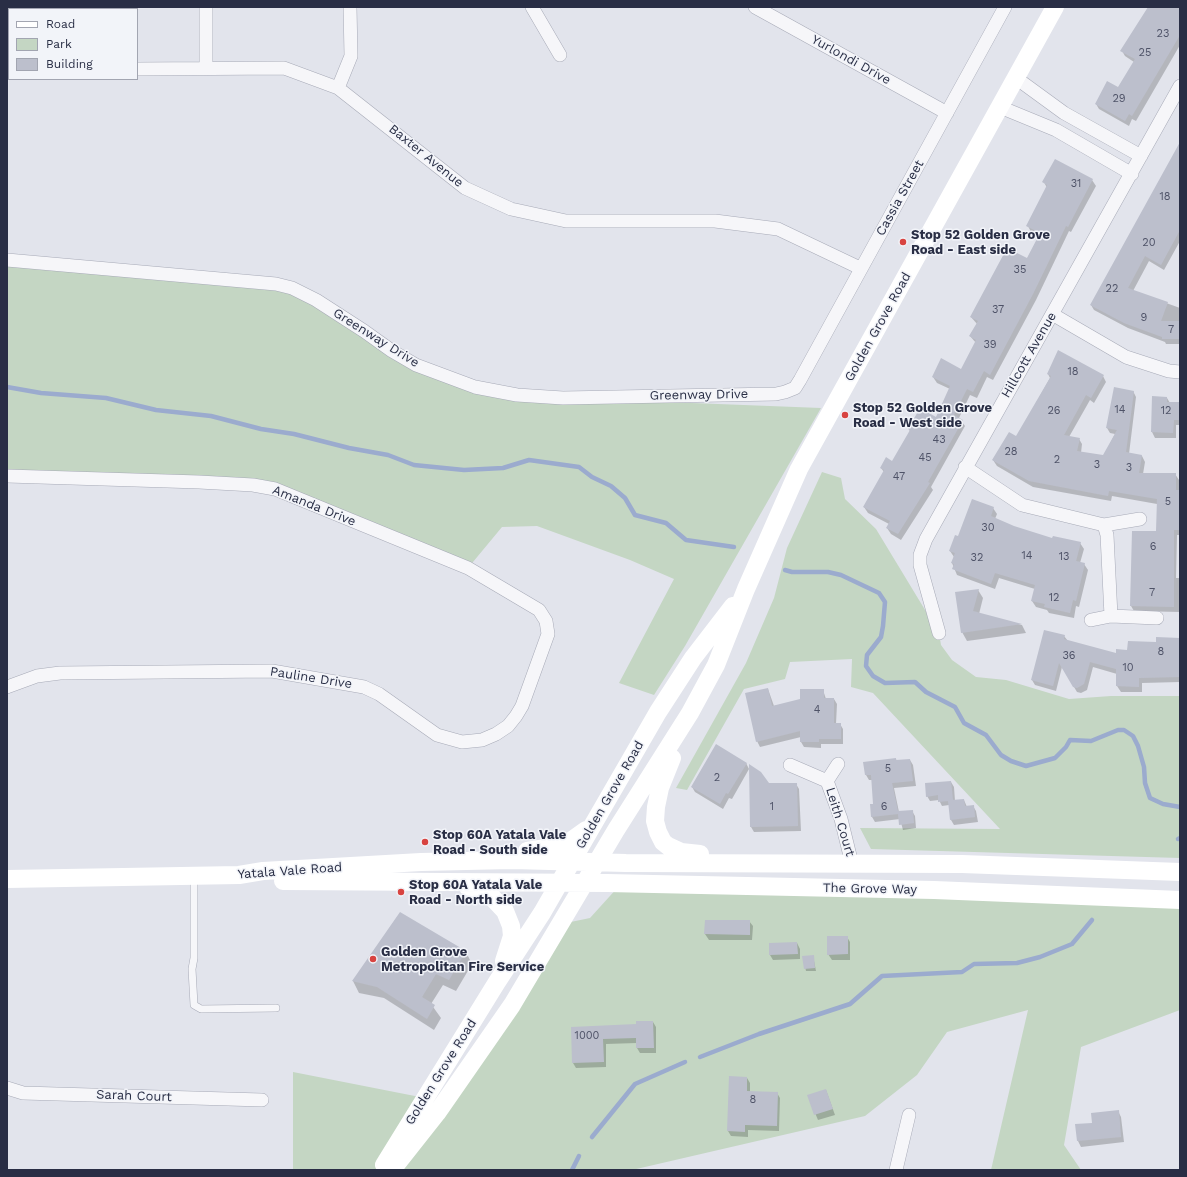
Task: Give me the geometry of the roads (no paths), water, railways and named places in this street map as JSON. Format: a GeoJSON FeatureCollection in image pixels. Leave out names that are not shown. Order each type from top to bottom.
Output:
{"type":"FeatureCollection","features":[{"type":"Feature","properties":{"kind":"main road","name":"Golden Grove Road"},"geometry":{"type":"LineString","coordinates":[[392,1170],[437,1113],[512,1005],[597,862],[690,713],[716,665],[746,589],[799,469],[1055,7]]}},
{"type":"Feature","properties":{"kind":"main road","name":"Golden Grove Road"},"geometry":{"type":"LineString","coordinates":[[381,1170],[497,982],[542,913],[658,712],[693,658],[746,589]]}},
{"type":"Feature","properties":{"kind":"main road"},"geometry":{"type":"LineString","coordinates":[[690,713],[660,788],[656,807],[655,821],[663,842],[681,852],[800,863]]}},
{"type":"Feature","properties":{"kind":"main road"},"geometry":{"type":"LineString","coordinates":[[469,861],[513,852],[565,845],[592,825]]}},
{"type":"Feature","properties":{"kind":"main road","name":"Yatala Vale Road"},"geometry":{"type":"LineString","coordinates":[[7,879],[239,876],[269,871],[469,861],[572,861]]}},
{"type":"Feature","properties":{"kind":"main road","name":"The Grove Way"},"geometry":{"type":"LineString","coordinates":[[572,861],[962,864],[1180,872]]}},
{"type":"Feature","properties":{"kind":"main road"},"geometry":{"type":"LineString","coordinates":[[239,876],[269,881],[560,883]]}},
{"type":"Feature","properties":{"kind":"main road"},"geometry":{"type":"LineString","coordinates":[[452,883],[481,890],[494,899],[505,911],[511,926],[512,936],[497,982]]}},
{"type":"Feature","properties":{"kind":"main road","name":"The Grove Way"},"geometry":{"type":"LineString","coordinates":[[560,883],[934,890],[1180,900]]}},
{"type":"Feature","properties":{"kind":"street"},"geometry":{"type":"LineString","coordinates":[[206,7],[206,68]]}},
{"type":"Feature","properties":{"kind":"street"},"geometry":{"type":"LineString","coordinates":[[338,88],[351,56],[350,7]]}},
{"type":"Feature","properties":{"kind":"street"},"geometry":{"type":"LineString","coordinates":[[532,7],[560,55]]}},
{"type":"Feature","properties":{"kind":"street","name":"Yurlondi Drive"},"geometry":{"type":"LineString","coordinates":[[755,7],[947,113]]}},
{"type":"Feature","properties":{"kind":"street","name":"Cassia Street"},"geometry":{"type":"LineString","coordinates":[[795,388],[1005,7]]}},
{"type":"Feature","properties":{"kind":"street","name":"Baxter Avenue"},"geometry":{"type":"LineString","coordinates":[[138,69],[284,68],[338,88],[465,188],[511,208],[566,221],[715,221],[778,230],[860,268]]}},
{"type":"Feature","properties":{"kind":"street"},"geometry":{"type":"LineString","coordinates":[[1016,78],[1064,113],[1141,156]]}},
{"type":"Feature","properties":{"kind":"street","name":"Hillcott Avenue"},"geometry":{"type":"LineString","coordinates":[[939,633],[921,574],[920,555],[926,538],[1132,174],[1180,86]]}},
{"type":"Feature","properties":{"kind":"street"},"geometry":{"type":"LineString","coordinates":[[1000,108],[1056,130],[1132,174]]}},
{"type":"Feature","properties":{"kind":"street"},"geometry":{"type":"LineString","coordinates":[[1056,130],[1064,113]]}},
{"type":"Feature","properties":{"kind":"street","name":"Greenway Drive"},"geometry":{"type":"LineString","coordinates":[[7,260],[276,284],[292,288],[316,300],[392,351],[416,365],[475,387],[517,395],[563,398],[776,394],[795,388]]}},
{"type":"Feature","properties":{"kind":"street"},"geometry":{"type":"LineString","coordinates":[[1052,314],[1126,357],[1169,371],[1180,372]]}},
{"type":"Feature","properties":{"kind":"street"},"geometry":{"type":"LineString","coordinates":[[965,467],[1022,505],[1104,525],[1140,519]]}},
{"type":"Feature","properties":{"kind":"street","name":"Amanda Drive"},"geometry":{"type":"LineString","coordinates":[[7,476],[199,482],[253,485],[275,489],[468,568],[528,602],[539,610],[546,621],[548,634],[545,645]]}},
{"type":"Feature","properties":{"kind":"street"},"geometry":{"type":"LineString","coordinates":[[1104,525],[1107,535],[1111,616]]}},
{"type":"Feature","properties":{"kind":"street"},"geometry":{"type":"LineString","coordinates":[[1091,620],[1111,616],[1157,618]]}},
{"type":"Feature","properties":{"kind":"street","name":"Pauline Drive"},"geometry":{"type":"LineString","coordinates":[[7,687],[37,676],[60,673],[272,671],[364,687],[380,694],[437,735],[462,742],[482,740],[496,734],[508,726],[516,716],[545,645]]}},
{"type":"Feature","properties":{"kind":"street","name":"Leith Court"},"geometry":{"type":"LineString","coordinates":[[827,781],[838,764]]}},
{"type":"Feature","properties":{"kind":"street","name":"Leith Court"},"geometry":{"type":"LineString","coordinates":[[790,765],[827,781],[841,819],[852,864]]}},
{"type":"Feature","properties":{"kind":"street","name":"Sarah Court"},"geometry":{"type":"LineString","coordinates":[[7,1088],[23,1093],[262,1100]]}},
{"type":"Feature","properties":{"kind":"street"},"geometry":{"type":"LineString","coordinates":[[896,1170],[908,1115]]}},
{"type":"Feature","properties":{"kind":"lane"},"geometry":{"type":"LineString","coordinates":[[194,876],[194,958],[192,969],[194,1005],[201,1009],[276,1008]]}},
{"type":"Feature","properties":{"kind":"waterway"},"geometry":{"type":"LineString","coordinates":[[7,387],[41,393],[106,398],[156,410],[211,416],[261,429],[294,434],[349,448],[388,455],[414,465],[464,470],[503,468],[529,460],[579,467],[592,477],[611,486],[625,498],[635,515],[666,523],[686,540],[734,547]]}},
{"type":"Feature","properties":{"kind":"waterway"},"geometry":{"type":"LineString","coordinates":[[785,570],[792,572],[828,572],[841,575],[879,593],[885,602],[883,626],[881,637],[867,655],[866,666],[873,676],[885,683],[915,682],[926,692],[955,707],[964,723],[986,735],[1001,755],[1011,761],[1026,766],[1055,758],[1066,747],[1070,740],[1091,741],[1118,730],[1124,730],[1133,736],[1138,746],[1144,767],[1145,783],[1150,798],[1163,804],[1180,807]]}},
{"type":"Feature","properties":{"kind":"waterway"},"geometry":{"type":"LineString","coordinates":[[700,1057],[759,1034],[850,1004],[882,976],[962,972],[974,964],[1017,963],[1040,957],[1072,944],[1092,920]]}},
{"type":"Feature","properties":{"kind":"waterway"},"geometry":{"type":"LineString","coordinates":[[592,1137],[635,1084],[685,1062]]}},
{"type":"Feature","properties":{"kind":"waterway"},"geometry":{"type":"LineString","coordinates":[[572,1170],[579,1156]]}},
{"type":"Feature","properties":{"kind":"place","name":"Stop 52 Golden Grove Road - East side"},"geometry":{"type":"Point","coordinates":[903,242]}},
{"type":"Feature","properties":{"kind":"place","name":"Stop 52 Golden Grove Road - West side"},"geometry":{"type":"Point","coordinates":[845,415]}},
{"type":"Feature","properties":{"kind":"place","name":"Stop 60A Yatala Vale Road - South side"},"geometry":{"type":"Point","coordinates":[425,842]}},
{"type":"Feature","properties":{"kind":"place","name":"Stop 60A Yatala Vale Road - North side"},"geometry":{"type":"Point","coordinates":[401,892]}},
{"type":"Feature","properties":{"kind":"place","name":"Golden Grove Metropolitan Fire Service"},"geometry":{"type":"Point","coordinates":[373,959]}}]}
